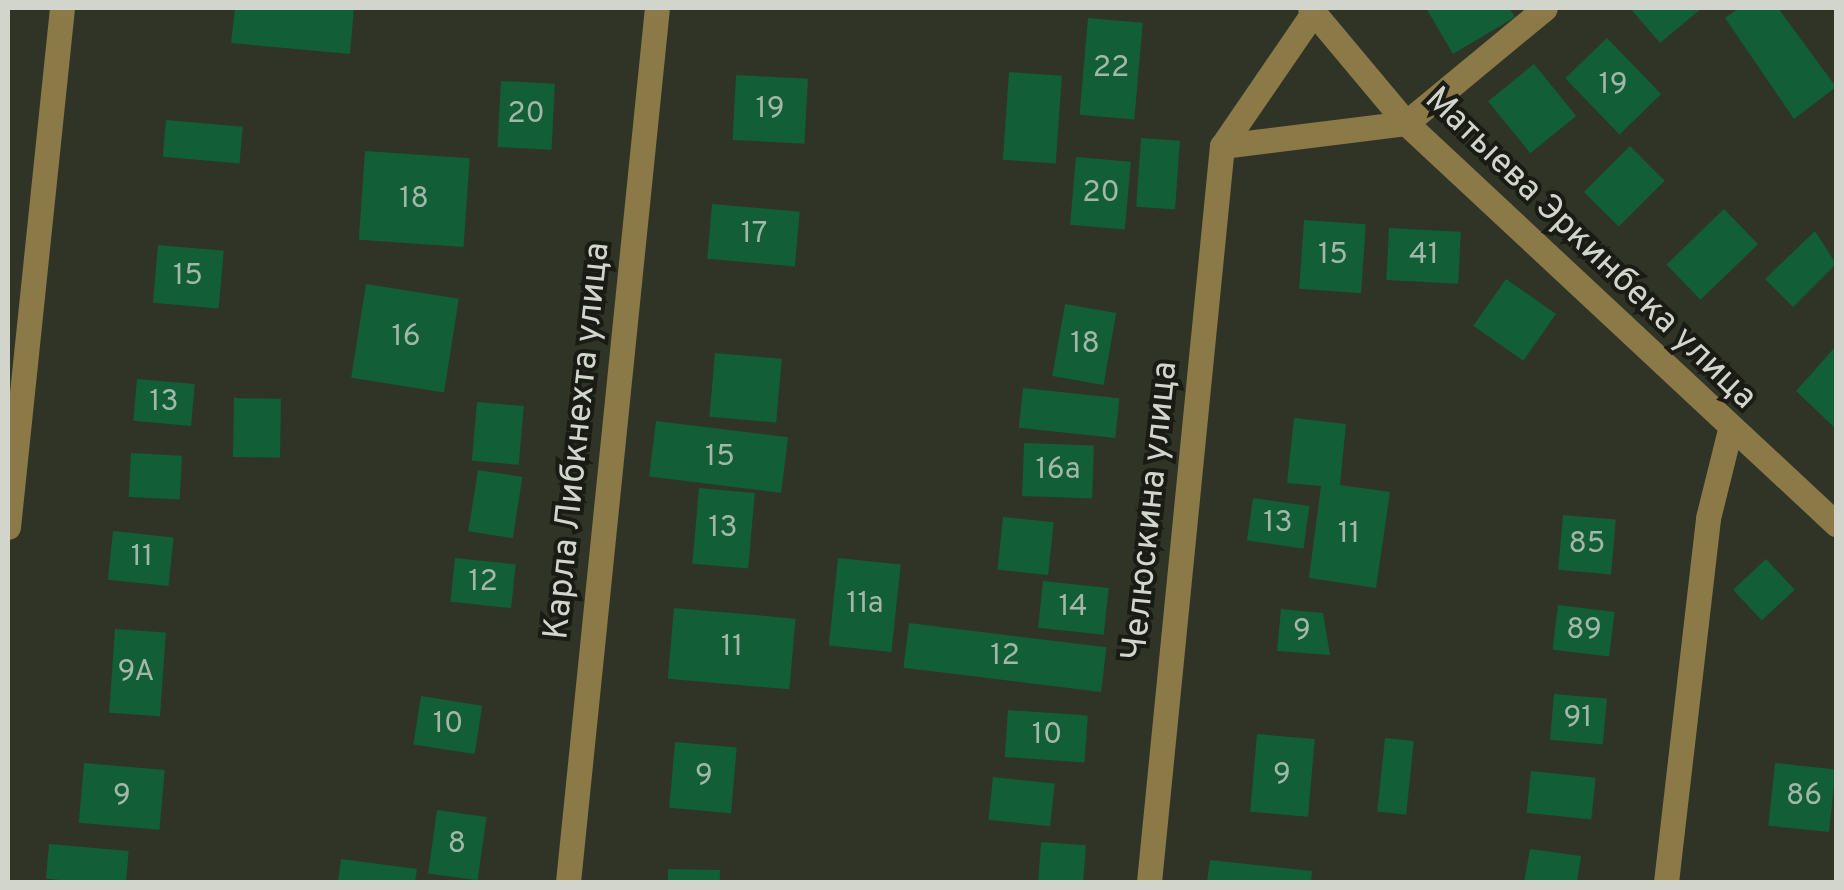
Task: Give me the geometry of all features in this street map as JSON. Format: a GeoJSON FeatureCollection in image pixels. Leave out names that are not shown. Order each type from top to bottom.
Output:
{"type":"FeatureCollection","features":[{"type":"Feature","properties":{"kind":"street"},"geometry":{"type":"LineString","coordinates":[[8,526],[62,8]]}},
{"type":"Feature","properties":{"kind":"street","name":"Карла Либкнехта улица"},"geometry":{"type":"LineString","coordinates":[[568,882],[657,8]]}},
{"type":"Feature","properties":{"kind":"street"},"geometry":{"type":"LineString","coordinates":[[1222,146],[1406,122],[1544,8]]}},
{"type":"Feature","properties":{"kind":"street","name":"Матыева Эркинбека улица"},"geometry":{"type":"LineString","coordinates":[[1312,10],[1406,122],[1729,434],[1836,524]]}},
{"type":"Feature","properties":{"kind":"street","name":"Челюскина улица"},"geometry":{"type":"LineString","coordinates":[[1149,882],[1222,146],[1312,10]]}},
{"type":"Feature","properties":{"kind":"street"},"geometry":{"type":"LineString","coordinates":[[1666,882],[1708,518],[1729,434]]}},
{"type":"Feature","properties":{"kind":"building"},"geometry":{"type":"Polygon","coordinates":[[[235,8],[354,8],[350,54],[231,43],[235,8]]]}},
{"type":"Feature","properties":{"kind":"building"},"geometry":{"type":"Polygon","coordinates":[[[1426,8],[1509,8],[1515,17],[1453,54],[1426,8]]]}},
{"type":"Feature","properties":{"kind":"building"},"geometry":{"type":"Polygon","coordinates":[[[1630,8],[1702,8],[1660,43],[1630,8]]]}},
{"type":"Feature","properties":{"kind":"building"},"geometry":{"type":"Polygon","coordinates":[[[1739,8],[1778,8],[1836,87],[1794,119],[1725,18],[1739,8]]]}},
{"type":"Feature","properties":{"kind":"building"},"geometry":{"type":"Polygon","coordinates":[[[1088,18],[1143,23],[1134,119],[1080,115],[1088,18]]]}},
{"type":"Feature","properties":{"kind":"building"},"geometry":{"type":"Polygon","coordinates":[[[1607,38],[1661,94],[1619,134],[1565,78],[1607,38]]]}},
{"type":"Feature","properties":{"kind":"building"},"geometry":{"type":"Polygon","coordinates":[[[1534,64],[1576,116],[1530,153],[1488,101],[1534,64]]]}},
{"type":"Feature","properties":{"kind":"building"},"geometry":{"type":"Polygon","coordinates":[[[1009,72],[1062,76],[1056,163],[1003,160],[1009,72]]]}},
{"type":"Feature","properties":{"kind":"building"},"geometry":{"type":"Polygon","coordinates":[[[736,75],[808,79],[804,144],[733,140],[736,75]]]}},
{"type":"Feature","properties":{"kind":"building"},"geometry":{"type":"Polygon","coordinates":[[[501,81],[555,84],[551,150],[498,147],[501,81]]]}},
{"type":"Feature","properties":{"kind":"building"},"geometry":{"type":"Polygon","coordinates":[[[166,120],[243,127],[239,164],[163,157],[166,120]]]}},
{"type":"Feature","properties":{"kind":"building"},"geometry":{"type":"Polygon","coordinates":[[[1141,138],[1180,141],[1175,210],[1136,207],[1141,138]]]}},
{"type":"Feature","properties":{"kind":"building"},"geometry":{"type":"Polygon","coordinates":[[[1630,146],[1665,181],[1619,227],[1584,192],[1630,146]]]}},
{"type":"Feature","properties":{"kind":"building"},"geometry":{"type":"Polygon","coordinates":[[[365,151],[470,158],[464,247],[359,240],[365,151]]]}},
{"type":"Feature","properties":{"kind":"building"},"geometry":{"type":"Polygon","coordinates":[[[1076,157],[1131,162],[1125,230],[1070,225],[1076,157]]]}},
{"type":"Feature","properties":{"kind":"building"},"geometry":{"type":"Polygon","coordinates":[[[712,204],[800,212],[795,266],[707,259],[712,204]]]}},
{"type":"Feature","properties":{"kind":"building"},"geometry":{"type":"Polygon","coordinates":[[[1724,209],[1758,244],[1700,300],[1666,265],[1724,209]]]}},
{"type":"Feature","properties":{"kind":"building"},"geometry":{"type":"Polygon","coordinates":[[[1304,220],[1366,224],[1361,293],[1299,289],[1304,220]]]}},
{"type":"Feature","properties":{"kind":"building"},"geometry":{"type":"Polygon","coordinates":[[[1389,228],[1461,232],[1458,284],[1386,280],[1389,228]]]}},
{"type":"Feature","properties":{"kind":"building"},"geometry":{"type":"Polygon","coordinates":[[[1815,231],[1836,264],[1793,307],[1765,279],[1815,231]]]}},
{"type":"Feature","properties":{"kind":"building"},"geometry":{"type":"Polygon","coordinates":[[[158,245],[224,251],[219,309],[153,303],[158,245]]]}},
{"type":"Feature","properties":{"kind":"building"},"geometry":{"type":"Polygon","coordinates":[[[1506,279],[1556,314],[1523,361],[1473,326],[1506,279]]]}},
{"type":"Feature","properties":{"kind":"building"},"geometry":{"type":"Polygon","coordinates":[[[366,284],[459,299],[444,393],[351,378],[366,284]]]}},
{"type":"Feature","properties":{"kind":"building"},"geometry":{"type":"Polygon","coordinates":[[[1065,304],[1116,313],[1104,385],[1052,376],[1065,304]]]}},
{"type":"Feature","properties":{"kind":"building"},"geometry":{"type":"Polygon","coordinates":[[[1836,346],[1836,429],[1796,391],[1836,346]]]}},
{"type":"Feature","properties":{"kind":"building"},"geometry":{"type":"Polygon","coordinates":[[[715,353],[782,359],[776,423],[709,417],[715,353]]]}},
{"type":"Feature","properties":{"kind":"building"},"geometry":{"type":"Polygon","coordinates":[[[137,379],[195,384],[191,426],[133,421],[137,379]]]}},
{"type":"Feature","properties":{"kind":"building"},"geometry":{"type":"Polygon","coordinates":[[[1023,388],[1119,398],[1115,438],[1019,428],[1023,388]]]}},
{"type":"Feature","properties":{"kind":"building"},"geometry":{"type":"Polygon","coordinates":[[[234,398],[281,399],[280,458],[233,457],[234,398]]]}},
{"type":"Feature","properties":{"kind":"building"},"geometry":{"type":"Polygon","coordinates":[[[477,402],[524,406],[519,465],[472,461],[477,402]]]}},
{"type":"Feature","properties":{"kind":"building"},"geometry":{"type":"Polygon","coordinates":[[[1294,418],[1346,424],[1340,485],[1390,492],[1376,588],[1309,578],[1321,486],[1287,483],[1294,418]]]}},
{"type":"Feature","properties":{"kind":"building"},"geometry":{"type":"Polygon","coordinates":[[[656,421],[788,437],[781,493],[649,477],[656,421]]]}},
{"type":"Feature","properties":{"kind":"building"},"geometry":{"type":"Polygon","coordinates":[[[1024,443],[1094,445],[1092,498],[1022,496],[1024,443]]]}},
{"type":"Feature","properties":{"kind":"building"},"geometry":{"type":"Polygon","coordinates":[[[131,453],[182,456],[180,500],[129,497],[131,453]]]}},
{"type":"Feature","properties":{"kind":"building"},"geometry":{"type":"Polygon","coordinates":[[[478,470],[522,477],[513,538],[468,531],[478,470]]]}},
{"type":"Feature","properties":{"kind":"building"},"geometry":{"type":"Polygon","coordinates":[[[699,488],[755,493],[748,569],[692,564],[699,488]]]}},
{"type":"Feature","properties":{"kind":"building"},"geometry":{"type":"Polygon","coordinates":[[[1253,498],[1309,506],[1303,549],[1247,541],[1253,498]]]}},
{"type":"Feature","properties":{"kind":"building"},"geometry":{"type":"Polygon","coordinates":[[[1563,515],[1616,520],[1611,574],[1558,570],[1563,515]]]}},
{"type":"Feature","properties":{"kind":"building"},"geometry":{"type":"Polygon","coordinates":[[[1003,517],[1054,522],[1048,575],[997,570],[1003,517]]]}},
{"type":"Feature","properties":{"kind":"building"},"geometry":{"type":"Polygon","coordinates":[[[113,531],[174,537],[169,586],[108,580],[113,531]]]}},
{"type":"Feature","properties":{"kind":"building"},"geometry":{"type":"Polygon","coordinates":[[[455,558],[516,564],[511,608],[450,602],[455,558]]]}},
{"type":"Feature","properties":{"kind":"building"},"geometry":{"type":"Polygon","coordinates":[[[838,558],[901,565],[891,652],[829,646],[838,558]]]}},
{"type":"Feature","properties":{"kind":"building"},"geometry":{"type":"Polygon","coordinates":[[[1766,559],[1795,590],[1762,620],[1733,590],[1766,559]]]}},
{"type":"Feature","properties":{"kind":"building"},"geometry":{"type":"Polygon","coordinates":[[[1043,581],[1109,588],[1104,635],[1038,628],[1043,581]]]}},
{"type":"Feature","properties":{"kind":"building"},"geometry":{"type":"Polygon","coordinates":[[[1558,605],[1615,612],[1609,657],[1553,650],[1558,605]]]}},
{"type":"Feature","properties":{"kind":"building"},"geometry":{"type":"Polygon","coordinates":[[[674,608],[796,619],[789,689],[668,679],[674,608]]]}},
{"type":"Feature","properties":{"kind":"building"},"geometry":{"type":"Polygon","coordinates":[[[1281,609],[1323,613],[1330,655],[1277,651],[1281,609]]]}},
{"type":"Feature","properties":{"kind":"building"},"geometry":{"type":"Polygon","coordinates":[[[909,623],[1107,647],[1101,692],[904,668],[909,623]]]}},
{"type":"Feature","properties":{"kind":"building"},"geometry":{"type":"Polygon","coordinates":[[[115,629],[166,633],[160,716],[109,713],[115,629]]]}},
{"type":"Feature","properties":{"kind":"building"},"geometry":{"type":"Polygon","coordinates":[[[1554,694],[1607,699],[1603,744],[1550,740],[1554,694]]]}},
{"type":"Feature","properties":{"kind":"building"},"geometry":{"type":"Polygon","coordinates":[[[421,696],[482,706],[475,754],[413,744],[421,696]]]}},
{"type":"Feature","properties":{"kind":"building"},"geometry":{"type":"Polygon","coordinates":[[[1008,710],[1088,716],[1085,762],[1005,757],[1008,710]]]}},
{"type":"Feature","properties":{"kind":"building"},"geometry":{"type":"Polygon","coordinates":[[[1257,734],[1315,739],[1308,817],[1250,812],[1257,734]]]}},
{"type":"Feature","properties":{"kind":"building"},"geometry":{"type":"Polygon","coordinates":[[[1385,738],[1414,741],[1406,815],[1377,812],[1385,738]]]}},
{"type":"Feature","properties":{"kind":"building"},"geometry":{"type":"Polygon","coordinates":[[[675,742],[737,747],[731,813],[669,808],[675,742]]]}},
{"type":"Feature","properties":{"kind":"building"},"geometry":{"type":"Polygon","coordinates":[[[84,763],[165,770],[159,830],[79,823],[84,763]]]}},
{"type":"Feature","properties":{"kind":"building"},"geometry":{"type":"Polygon","coordinates":[[[1775,763],[1836,769],[1829,832],[1768,826],[1775,763]]]}},
{"type":"Feature","properties":{"kind":"building"},"geometry":{"type":"Polygon","coordinates":[[[1531,771],[1596,778],[1591,820],[1527,813],[1531,771]]]}},
{"type":"Feature","properties":{"kind":"building"},"geometry":{"type":"Polygon","coordinates":[[[993,777],[1055,783],[1050,826],[989,820],[993,777]]]}},
{"type":"Feature","properties":{"kind":"building"},"geometry":{"type":"Polygon","coordinates":[[[437,810],[487,817],[478,880],[428,873],[437,810]]]}},
{"type":"Feature","properties":{"kind":"building"},"geometry":{"type":"Polygon","coordinates":[[[1041,842],[1086,845],[1083,882],[1038,882],[1041,842]]]}},
{"type":"Feature","properties":{"kind":"building"},"geometry":{"type":"Polygon","coordinates":[[[49,844],[129,851],[126,882],[46,879],[49,844]]]}},
{"type":"Feature","properties":{"kind":"building"},"geometry":{"type":"Polygon","coordinates":[[[1530,849],[1581,856],[1577,882],[1524,882],[1530,849]]]}},
{"type":"Feature","properties":{"kind":"building"},"geometry":{"type":"Polygon","coordinates":[[[341,859],[417,869],[415,882],[338,882],[341,859]]]}},
{"type":"Feature","properties":{"kind":"building"},"geometry":{"type":"Polygon","coordinates":[[[1210,860],[1312,871],[1311,882],[1207,882],[1210,860]]]}},
{"type":"Feature","properties":{"kind":"building"},"geometry":{"type":"Polygon","coordinates":[[[668,869],[720,870],[720,882],[668,882],[668,869]]]}}]}
